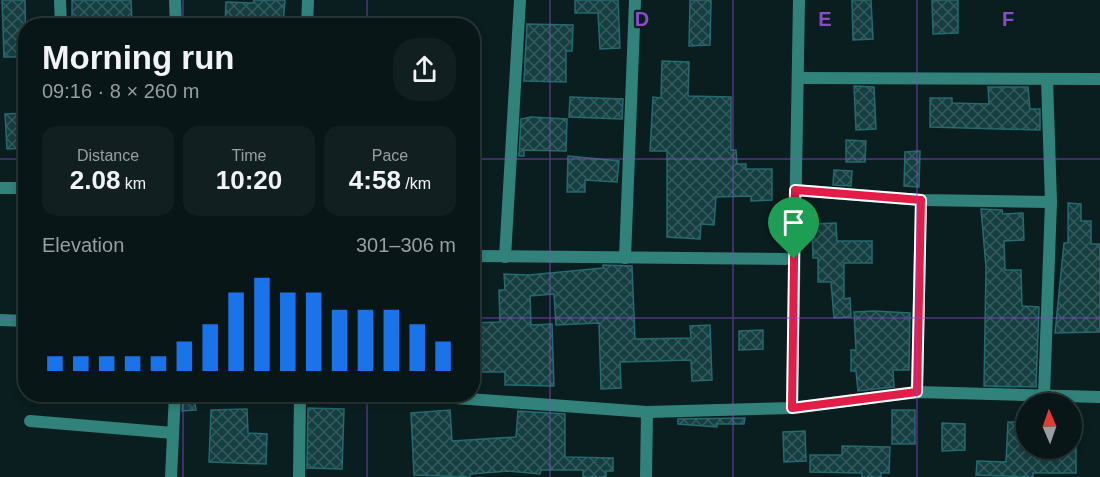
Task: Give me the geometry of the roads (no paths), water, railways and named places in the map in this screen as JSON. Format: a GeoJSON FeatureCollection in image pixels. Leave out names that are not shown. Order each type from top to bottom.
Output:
{"type":"FeatureCollection","features":[{"type":"Feature","properties":{"kind":"street"},"geometry":{"type":"LineString","coordinates":[[60,0],[61,18]]}},
{"type":"Feature","properties":{"kind":"street"},"geometry":{"type":"LineString","coordinates":[[175,0],[176,18]]}},
{"type":"Feature","properties":{"kind":"street"},"geometry":{"type":"LineString","coordinates":[[307,18],[308,0]]}},
{"type":"Feature","properties":{"kind":"street"},"geometry":{"type":"LineString","coordinates":[[505,257],[520,0]]}},
{"type":"Feature","properties":{"kind":"street"},"geometry":{"type":"LineString","coordinates":[[625,258],[634,0]]}},
{"type":"Feature","properties":{"kind":"street"},"geometry":{"type":"LineString","coordinates":[[792,408],[799,0]]}},
{"type":"Feature","properties":{"kind":"street"},"geometry":{"type":"LineString","coordinates":[[798,78],[1100,79]]}},
{"type":"Feature","properties":{"kind":"street"},"geometry":{"type":"LineString","coordinates":[[1044,393],[1051,202],[1047,79]]}},
{"type":"Feature","properties":{"kind":"street"},"geometry":{"type":"LineString","coordinates":[[0,188],[18,188]]}},
{"type":"Feature","properties":{"kind":"street"},"geometry":{"type":"LineString","coordinates":[[795,190],[921,200],[1051,202]]}},
{"type":"Feature","properties":{"kind":"street"},"geometry":{"type":"LineString","coordinates":[[917,392],[921,200]]}},
{"type":"Feature","properties":{"kind":"street"},"geometry":{"type":"LineString","coordinates":[[480,256],[794,259]]}},
{"type":"Feature","properties":{"kind":"street"},"geometry":{"type":"LineString","coordinates":[[0,320],[18,321]]}},
{"type":"Feature","properties":{"kind":"street"},"geometry":{"type":"LineString","coordinates":[[480,400],[647,412],[792,408],[917,392],[1016,394]]}},
{"type":"Feature","properties":{"kind":"street"},"geometry":{"type":"LineString","coordinates":[[1082,396],[1100,397]]}},
{"type":"Feature","properties":{"kind":"street"},"geometry":{"type":"LineString","coordinates":[[171,477],[175,402]]}},
{"type":"Feature","properties":{"kind":"street"},"geometry":{"type":"LineString","coordinates":[[299,477],[300,402]]}},
{"type":"Feature","properties":{"kind":"street"},"geometry":{"type":"LineString","coordinates":[[646,477],[647,412]]}},
{"type":"Feature","properties":{"kind":"street"},"geometry":{"type":"LineString","coordinates":[[30,422],[173,433]]}}]}
